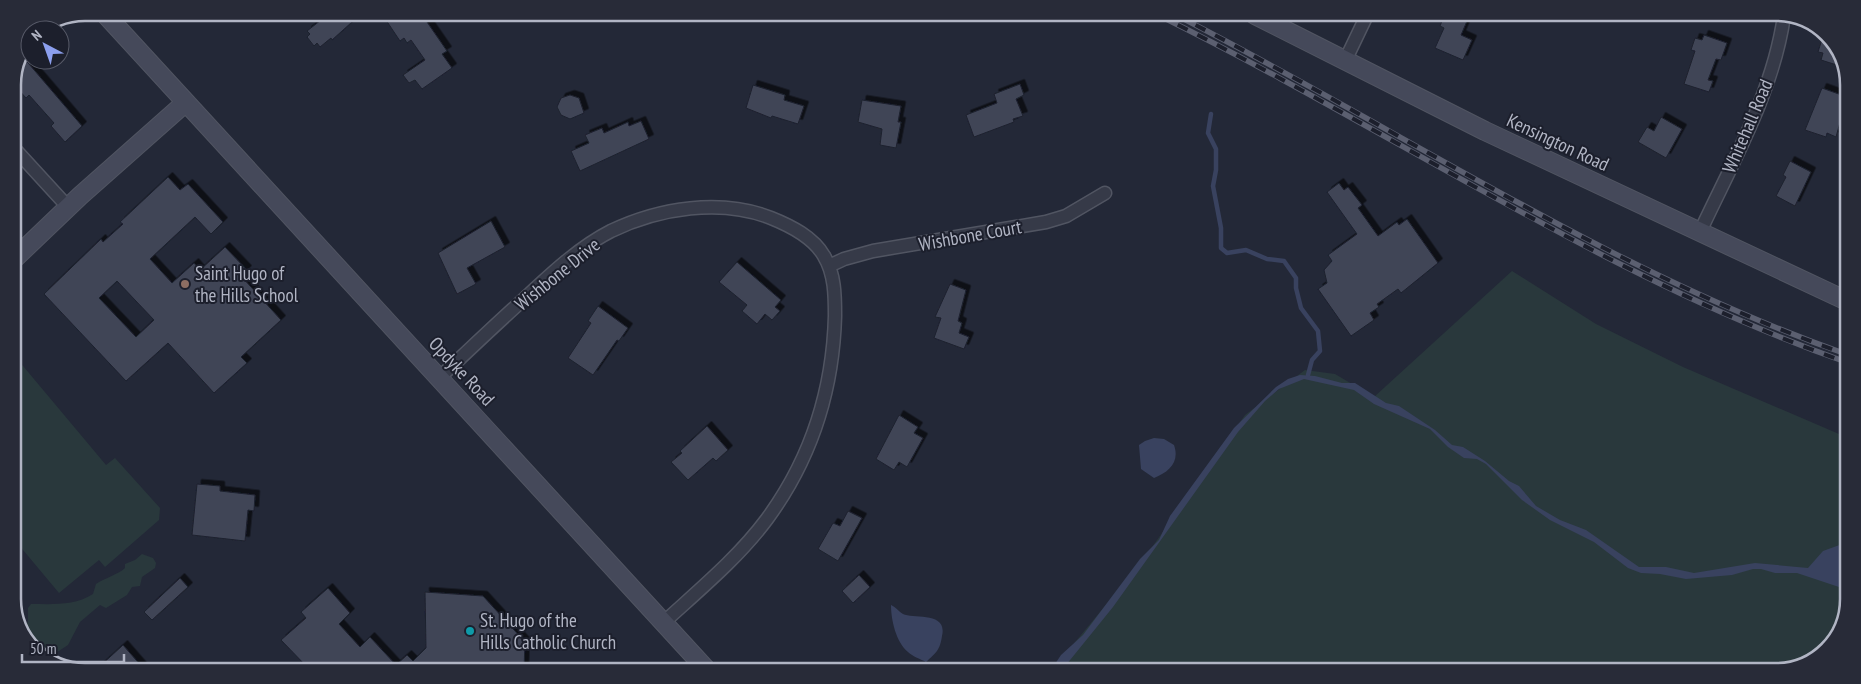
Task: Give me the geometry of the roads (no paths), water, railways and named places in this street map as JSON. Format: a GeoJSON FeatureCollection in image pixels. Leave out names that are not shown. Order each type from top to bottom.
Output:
{"type":"FeatureCollection","features":[{"type":"Feature","properties":{"kind":"street","name":"Opdyke Road"},"geometry":{"type":"LineString","coordinates":[[112,21],[700,663]]}},
{"type":"Feature","properties":{"kind":"street","name":"Kensington Road"},"geometry":{"type":"LineString","coordinates":[[1267,21],[1494,135],[1840,298]]}},
{"type":"Feature","properties":{"kind":"street"},"geometry":{"type":"LineString","coordinates":[[1345,61],[1365,21]]}},
{"type":"Feature","properties":{"kind":"street","name":"Whitehall Road"},"geometry":{"type":"LineString","coordinates":[[1700,232],[1757,109],[1777,51],[1783,22]]}},
{"type":"Feature","properties":{"kind":"street"},"geometry":{"type":"LineString","coordinates":[[21,252],[68,207],[186,103]]}},
{"type":"Feature","properties":{"kind":"street"},"geometry":{"type":"LineString","coordinates":[[21,156],[68,207]]}},
{"type":"Feature","properties":{"kind":"street","name":"Wishbone Court"},"geometry":{"type":"LineString","coordinates":[[830,266],[844,259],[873,251],[969,236],[1060,218],[1105,193]]}},
{"type":"Feature","properties":{"kind":"street","name":"Wishbone Drive"},"geometry":{"type":"LineString","coordinates":[[440,378],[538,286],[575,255],[614,230],[649,218],[678,211],[714,207],[754,212],[804,235],[821,250],[830,266],[835,301],[831,364],[824,403],[809,446],[777,505],[757,532],[663,623]]}},
{"type":"Feature","properties":{"kind":"water"},"geometry":{"type":"Polygon","coordinates":[[[1300,375],[1315,376],[1342,383],[1355,383],[1386,403],[1399,406],[1435,430],[1452,445],[1463,447],[1485,461],[1509,481],[1519,486],[1536,506],[1560,520],[1586,530],[1639,567],[1666,567],[1694,573],[1755,563],[1808,568],[1823,551],[1840,545],[1840,587],[1797,573],[1775,573],[1761,569],[1753,569],[1732,575],[1686,579],[1660,574],[1641,573],[1628,568],[1594,542],[1550,520],[1522,500],[1486,464],[1477,459],[1464,458],[1448,447],[1430,429],[1374,404],[1354,390],[1304,379],[1279,389],[1265,401],[1238,432],[1113,607],[1068,663],[1056,663],[1061,655],[1083,635],[1140,559],[1159,540],[1170,516],[1234,428],[1276,387],[1288,379],[1300,375]]]}},
{"type":"Feature","properties":{"kind":"water"},"geometry":{"type":"Polygon","coordinates":[[[1154,438],[1164,439],[1174,445],[1176,456],[1169,469],[1154,478],[1141,469],[1139,445],[1154,438]]]}},
{"type":"Feature","properties":{"kind":"water"},"geometry":{"type":"Polygon","coordinates":[[[891,605],[903,614],[935,619],[940,623],[942,636],[939,648],[926,662],[914,656],[900,643],[893,624],[891,605]]]}},
{"type":"Feature","properties":{"kind":"waterway"},"geometry":{"type":"LineString","coordinates":[[1211,114],[1208,133],[1216,149],[1216,170],[1213,186],[1221,228],[1221,248],[1227,253],[1246,250],[1267,259],[1284,261],[1296,278],[1296,288],[1301,308],[1318,331],[1320,351],[1312,360],[1308,375]]}},
{"type":"Feature","properties":{"kind":"railway"},"geometry":{"type":"LineString","coordinates":[[1170,21],[1329,105],[1497,199],[1668,288],[1756,327],[1840,360]]}},
{"type":"Feature","properties":{"kind":"railway"},"geometry":{"type":"LineString","coordinates":[[1187,21],[1589,240],[1673,282],[1758,320],[1840,352]]}},
{"type":"Feature","properties":{"kind":"place","name":"Saint Hugo of the Hills School"},"geometry":{"type":"Point","coordinates":[185,284]}},
{"type":"Feature","properties":{"kind":"place","name":"St. Hugo of the Hills Catholic Church"},"geometry":{"type":"Point","coordinates":[470,631]}}]}
